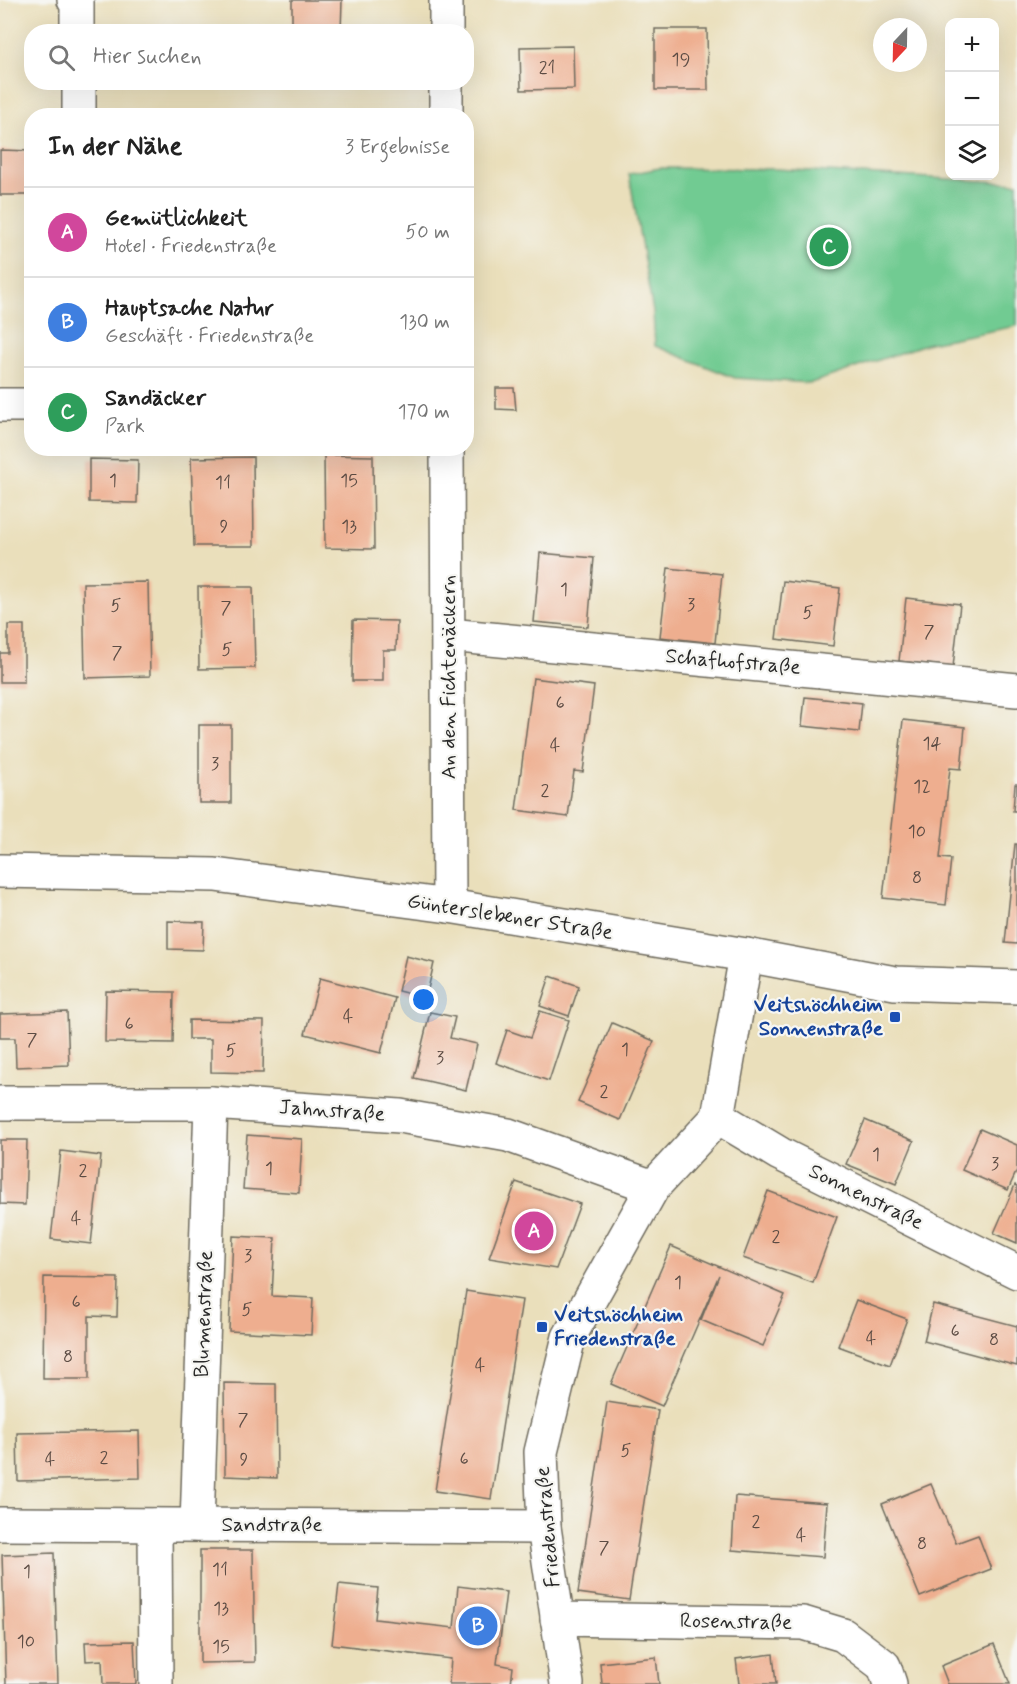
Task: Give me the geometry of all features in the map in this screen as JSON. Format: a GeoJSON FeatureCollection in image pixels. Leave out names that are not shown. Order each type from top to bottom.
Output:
{"type":"FeatureCollection","features":[{"type":"Feature","properties":{"kind":"street"},"geometry":{"type":"LineString","coordinates":[[74,0],[76,0],[77,24]]}},
{"type":"Feature","properties":{"kind":"street"},"geometry":{"type":"LineString","coordinates":[[446,0],[446,24]]}},
{"type":"Feature","properties":{"kind":"street"},"geometry":{"type":"LineString","coordinates":[[79,90],[80,108]]}},
{"type":"Feature","properties":{"kind":"street"},"geometry":{"type":"LineString","coordinates":[[446,90],[446,108]]}},
{"type":"Feature","properties":{"kind":"street"},"geometry":{"type":"LineString","coordinates":[[0,405],[24,405]]}},
{"type":"Feature","properties":{"kind":"street","name":"An den Fichtenäckern"},"geometry":{"type":"LineString","coordinates":[[447,456],[449,906]]}},
{"type":"Feature","properties":{"kind":"street","name":"Schafhofstraße"},"geometry":{"type":"LineString","coordinates":[[449,635],[1017,690]]}},
{"type":"Feature","properties":{"kind":"street","name":"Günterslebener Straße"},"geometry":{"type":"LineString","coordinates":[[0,871],[215,875],[449,906],[746,955],[895,983],[1017,987]]}},
{"type":"Feature","properties":{"kind":"street"},"geometry":{"type":"LineString","coordinates":[[718,1117],[746,955]]}},
{"type":"Feature","properties":{"kind":"street","name":"Jahnstraße"},"geometry":{"type":"LineString","coordinates":[[0,1103],[211,1103],[400,1116],[508,1135],[653,1187]]}},
{"type":"Feature","properties":{"kind":"street","name":"Blumenstraße"},"geometry":{"type":"LineString","coordinates":[[197,1525],[211,1103]]}},
{"type":"Feature","properties":{"kind":"street","name":"Friedenstraße"},"geometry":{"type":"LineString","coordinates":[[567,1684],[544,1527],[541,1452],[569,1337],[653,1187],[718,1117]]}},
{"type":"Feature","properties":{"kind":"street","name":"Sonnenstraße"},"geometry":{"type":"LineString","coordinates":[[718,1117],[780,1154],[1017,1272]]}},
{"type":"Feature","properties":{"kind":"street","name":"Sandstraße"},"geometry":{"type":"LineString","coordinates":[[0,1524],[544,1527]]}},
{"type":"Feature","properties":{"kind":"street"},"geometry":{"type":"LineString","coordinates":[[155,1525],[156,1684]]}},
{"type":"Feature","properties":{"kind":"street","name":"Rosenstraße"},"geometry":{"type":"LineString","coordinates":[[557,1619],[803,1623],[843,1635],[884,1666],[890,1684]]}},
{"type":"Feature","properties":{"kind":"green space"},"geometry":{"type":"Polygon","coordinates":[[[660,168],[776,169],[1017,183],[1017,326],[929,343],[811,383],[735,378],[655,346],[653,312],[629,174],[660,168]]]}},
{"type":"Feature","properties":{"kind":"building"},"geometry":{"type":"Polygon","coordinates":[[[292,0],[342,0],[341,24],[292,24],[292,0]]]}},
{"type":"Feature","properties":{"kind":"building"},"geometry":{"type":"Polygon","coordinates":[[[655,29],[707,29],[708,90],[655,90],[655,29]]]}},
{"type":"Feature","properties":{"kind":"building"},"geometry":{"type":"Polygon","coordinates":[[[573,46],[574,89],[521,90],[520,47],[573,46]]]}},
{"type":"Feature","properties":{"kind":"building"},"geometry":{"type":"Polygon","coordinates":[[[0,150],[24,151],[24,195],[0,195],[0,150]]]}},
{"type":"Feature","properties":{"kind":"building"},"geometry":{"type":"Polygon","coordinates":[[[496,388],[514,388],[516,410],[496,409],[496,388]]]}},
{"type":"Feature","properties":{"kind":"building"},"geometry":{"type":"Polygon","coordinates":[[[324,456],[373,456],[374,549],[325,548],[324,456]]]}},
{"type":"Feature","properties":{"kind":"building"},"geometry":{"type":"Polygon","coordinates":[[[253,457],[254,546],[194,546],[191,458],[253,457]]]}},
{"type":"Feature","properties":{"kind":"building"},"geometry":{"type":"Polygon","coordinates":[[[89,459],[138,460],[137,503],[89,502],[89,459]]]}},
{"type":"Feature","properties":{"kind":"building"},"geometry":{"type":"Polygon","coordinates":[[[540,553],[594,558],[588,627],[534,622],[540,553]]]}},
{"type":"Feature","properties":{"kind":"building"},"geometry":{"type":"Polygon","coordinates":[[[668,568],[722,574],[715,643],[660,637],[668,568]]]}},
{"type":"Feature","properties":{"kind":"building"},"geometry":{"type":"Polygon","coordinates":[[[783,581],[840,588],[833,646],[776,639],[783,581]]]}},
{"type":"Feature","properties":{"kind":"building"},"geometry":{"type":"Polygon","coordinates":[[[148,582],[150,676],[85,678],[83,583],[148,582]]]}},
{"type":"Feature","properties":{"kind":"building"},"geometry":{"type":"Polygon","coordinates":[[[198,587],[253,587],[255,668],[199,669],[198,587]]]}},
{"type":"Feature","properties":{"kind":"building"},"geometry":{"type":"Polygon","coordinates":[[[906,598],[960,604],[953,667],[899,661],[906,598]]]}},
{"type":"Feature","properties":{"kind":"building"},"geometry":{"type":"Polygon","coordinates":[[[353,620],[397,621],[396,650],[383,650],[383,681],[352,681],[353,620]]]}},
{"type":"Feature","properties":{"kind":"building"},"geometry":{"type":"Polygon","coordinates":[[[8,625],[24,625],[24,682],[0,682],[0,653],[8,653],[8,625]]]}},
{"type":"Feature","properties":{"kind":"building"},"geometry":{"type":"Polygon","coordinates":[[[533,678],[594,686],[583,772],[574,771],[568,817],[516,810],[533,678]]]}},
{"type":"Feature","properties":{"kind":"building"},"geometry":{"type":"Polygon","coordinates":[[[805,697],[862,703],[859,732],[802,726],[805,697]]]}},
{"type":"Feature","properties":{"kind":"building"},"geometry":{"type":"Polygon","coordinates":[[[903,720],[965,727],[961,769],[950,768],[940,858],[951,859],[946,905],[883,898],[903,720]]]}},
{"type":"Feature","properties":{"kind":"building"},"geometry":{"type":"Polygon","coordinates":[[[199,725],[231,725],[231,803],[199,803],[199,725]]]}},
{"type":"Feature","properties":{"kind":"building"},"geometry":{"type":"Polygon","coordinates":[[[1015,784],[1017,784],[1017,811],[1013,811],[1015,784]]]}},
{"type":"Feature","properties":{"kind":"building"},"geometry":{"type":"Polygon","coordinates":[[[1015,844],[1017,844],[1017,944],[1005,943],[1015,844]]]}},
{"type":"Feature","properties":{"kind":"building"},"geometry":{"type":"Polygon","coordinates":[[[168,921],[204,922],[203,950],[168,949],[168,921]]]}},
{"type":"Feature","properties":{"kind":"building"},"geometry":{"type":"Polygon","coordinates":[[[406,956],[434,963],[426,998],[398,991],[406,956]]]}},
{"type":"Feature","properties":{"kind":"building"},"geometry":{"type":"Polygon","coordinates":[[[550,976],[579,986],[569,1016],[540,1006],[550,976]]]}},
{"type":"Feature","properties":{"kind":"building"},"geometry":{"type":"Polygon","coordinates":[[[320,978],[395,998],[381,1053],[305,1034],[320,978]]]}},
{"type":"Feature","properties":{"kind":"building"},"geometry":{"type":"Polygon","coordinates":[[[106,991],[174,992],[173,1043],[105,1042],[106,991]]]}},
{"type":"Feature","properties":{"kind":"building"},"geometry":{"type":"Polygon","coordinates":[[[540,1011],[569,1020],[549,1081],[496,1063],[507,1030],[530,1038],[540,1011]]]}},
{"type":"Feature","properties":{"kind":"building"},"geometry":{"type":"Polygon","coordinates":[[[67,1012],[69,1065],[16,1067],[15,1038],[0,1038],[0,1014],[67,1012]]]}},
{"type":"Feature","properties":{"kind":"building"},"geometry":{"type":"Polygon","coordinates":[[[430,1012],[455,1017],[450,1038],[477,1044],[466,1090],[414,1078],[430,1012]]]}},
{"type":"Feature","properties":{"kind":"building"},"geometry":{"type":"Polygon","coordinates":[[[189,1020],[264,1021],[263,1073],[211,1072],[211,1039],[189,1039],[189,1020]]]}},
{"type":"Feature","properties":{"kind":"building"},"geometry":{"type":"Polygon","coordinates":[[[612,1023],[654,1041],[620,1120],[578,1102],[612,1023]]]}},
{"type":"Feature","properties":{"kind":"building"},"geometry":{"type":"Polygon","coordinates":[[[865,1120],[914,1141],[896,1184],[846,1164],[865,1120]]]}},
{"type":"Feature","properties":{"kind":"building"},"geometry":{"type":"Polygon","coordinates":[[[980,1129],[1017,1145],[1017,1170],[1008,1190],[962,1170],[980,1129]]]}},
{"type":"Feature","properties":{"kind":"building"},"geometry":{"type":"Polygon","coordinates":[[[247,1135],[302,1139],[299,1193],[243,1189],[247,1135]]]}},
{"type":"Feature","properties":{"kind":"building"},"geometry":{"type":"Polygon","coordinates":[[[0,1140],[27,1140],[25,1205],[0,1204],[0,1140]]]}},
{"type":"Feature","properties":{"kind":"building"},"geometry":{"type":"Polygon","coordinates":[[[61,1151],[101,1156],[91,1244],[51,1239],[61,1151]]]}},
{"type":"Feature","properties":{"kind":"building"},"geometry":{"type":"Polygon","coordinates":[[[516,1182],[580,1204],[556,1269],[489,1258],[516,1182]]]}},
{"type":"Feature","properties":{"kind":"building"},"geometry":{"type":"Polygon","coordinates":[[[1015,1185],[1017,1186],[1017,1243],[994,1233],[1015,1185]]]}},
{"type":"Feature","properties":{"kind":"building"},"geometry":{"type":"Polygon","coordinates":[[[768,1191],[837,1217],[813,1283],[743,1258],[768,1191]]]}},
{"type":"Feature","properties":{"kind":"building"},"geometry":{"type":"Polygon","coordinates":[[[233,1236],[275,1238],[272,1296],[313,1298],[311,1335],[229,1331],[233,1236]]]}},
{"type":"Feature","properties":{"kind":"building"},"geometry":{"type":"Polygon","coordinates":[[[671,1246],[785,1295],[763,1346],[701,1320],[719,1275],[662,1406],[611,1384],[671,1246]]]}},
{"type":"Feature","properties":{"kind":"building"},"geometry":{"type":"Polygon","coordinates":[[[44,1277],[118,1278],[117,1317],[89,1316],[89,1379],[43,1379],[44,1277]]]}},
{"type":"Feature","properties":{"kind":"building"},"geometry":{"type":"Polygon","coordinates":[[[466,1291],[522,1300],[491,1499],[435,1491],[466,1291]]]}},
{"type":"Feature","properties":{"kind":"building"},"geometry":{"type":"Polygon","coordinates":[[[856,1300],[907,1319],[890,1365],[838,1346],[856,1300]]]}},
{"type":"Feature","properties":{"kind":"building"},"geometry":{"type":"Polygon","coordinates":[[[933,1304],[1017,1326],[1017,1366],[924,1341],[933,1304]]]}},
{"type":"Feature","properties":{"kind":"building"},"geometry":{"type":"Polygon","coordinates":[[[224,1383],[276,1384],[277,1478],[225,1476],[224,1383]]]}},
{"type":"Feature","properties":{"kind":"building"},"geometry":{"type":"Polygon","coordinates":[[[607,1402],[658,1410],[629,1600],[578,1593],[607,1402]]]}},
{"type":"Feature","properties":{"kind":"building"},"geometry":{"type":"Polygon","coordinates":[[[139,1431],[140,1478],[18,1481],[17,1433],[139,1431]]]}},
{"type":"Feature","properties":{"kind":"building"},"geometry":{"type":"Polygon","coordinates":[[[931,1484],[956,1543],[978,1535],[991,1569],[920,1597],[882,1504],[931,1484]]]}},
{"type":"Feature","properties":{"kind":"building"},"geometry":{"type":"Polygon","coordinates":[[[735,1496],[827,1503],[823,1557],[732,1550],[735,1496]]]}},
{"type":"Feature","properties":{"kind":"building"},"geometry":{"type":"Polygon","coordinates":[[[200,1550],[253,1550],[255,1662],[200,1663],[200,1550]]]}},
{"type":"Feature","properties":{"kind":"building"},"geometry":{"type":"Polygon","coordinates":[[[54,1553],[58,1684],[6,1684],[2,1555],[54,1553]]]}},
{"type":"Feature","properties":{"kind":"building"},"geometry":{"type":"Polygon","coordinates":[[[339,1584],[378,1588],[375,1619],[454,1628],[458,1586],[506,1592],[497,1664],[513,1667],[511,1684],[449,1684],[451,1659],[332,1644],[339,1584]]]}},
{"type":"Feature","properties":{"kind":"building"},"geometry":{"type":"Polygon","coordinates":[[[134,1641],[136,1684],[103,1684],[102,1660],[86,1661],[85,1642],[134,1641]]]}},
{"type":"Feature","properties":{"kind":"building"},"geometry":{"type":"Polygon","coordinates":[[[994,1644],[1010,1684],[948,1684],[941,1666],[994,1644]]]}},
{"type":"Feature","properties":{"kind":"building"},"geometry":{"type":"Polygon","coordinates":[[[773,1654],[776,1684],[739,1684],[736,1659],[773,1654]]]}},
{"type":"Feature","properties":{"kind":"building"},"geometry":{"type":"Polygon","coordinates":[[[656,1657],[659,1684],[602,1684],[600,1663],[656,1657]]]}},
{"type":"Feature","properties":{"kind":"place","name":"Sandäcker"},"geometry":{"type":"Point","coordinates":[829,247]}},
{"type":"Feature","properties":{"kind":"place","name":"Veitshöchheim Sonnenstraße"},"geometry":{"type":"Point","coordinates":[895,1017]}},
{"type":"Feature","properties":{"kind":"place","name":"Gemütlichkeit"},"geometry":{"type":"Point","coordinates":[534,1231]}},
{"type":"Feature","properties":{"kind":"place","name":"Veitshöchheim Friedenstraße"},"geometry":{"type":"Point","coordinates":[542,1327]}},
{"type":"Feature","properties":{"kind":"place","name":"Hauptsache Natur"},"geometry":{"type":"Point","coordinates":[478,1626]}}]}
